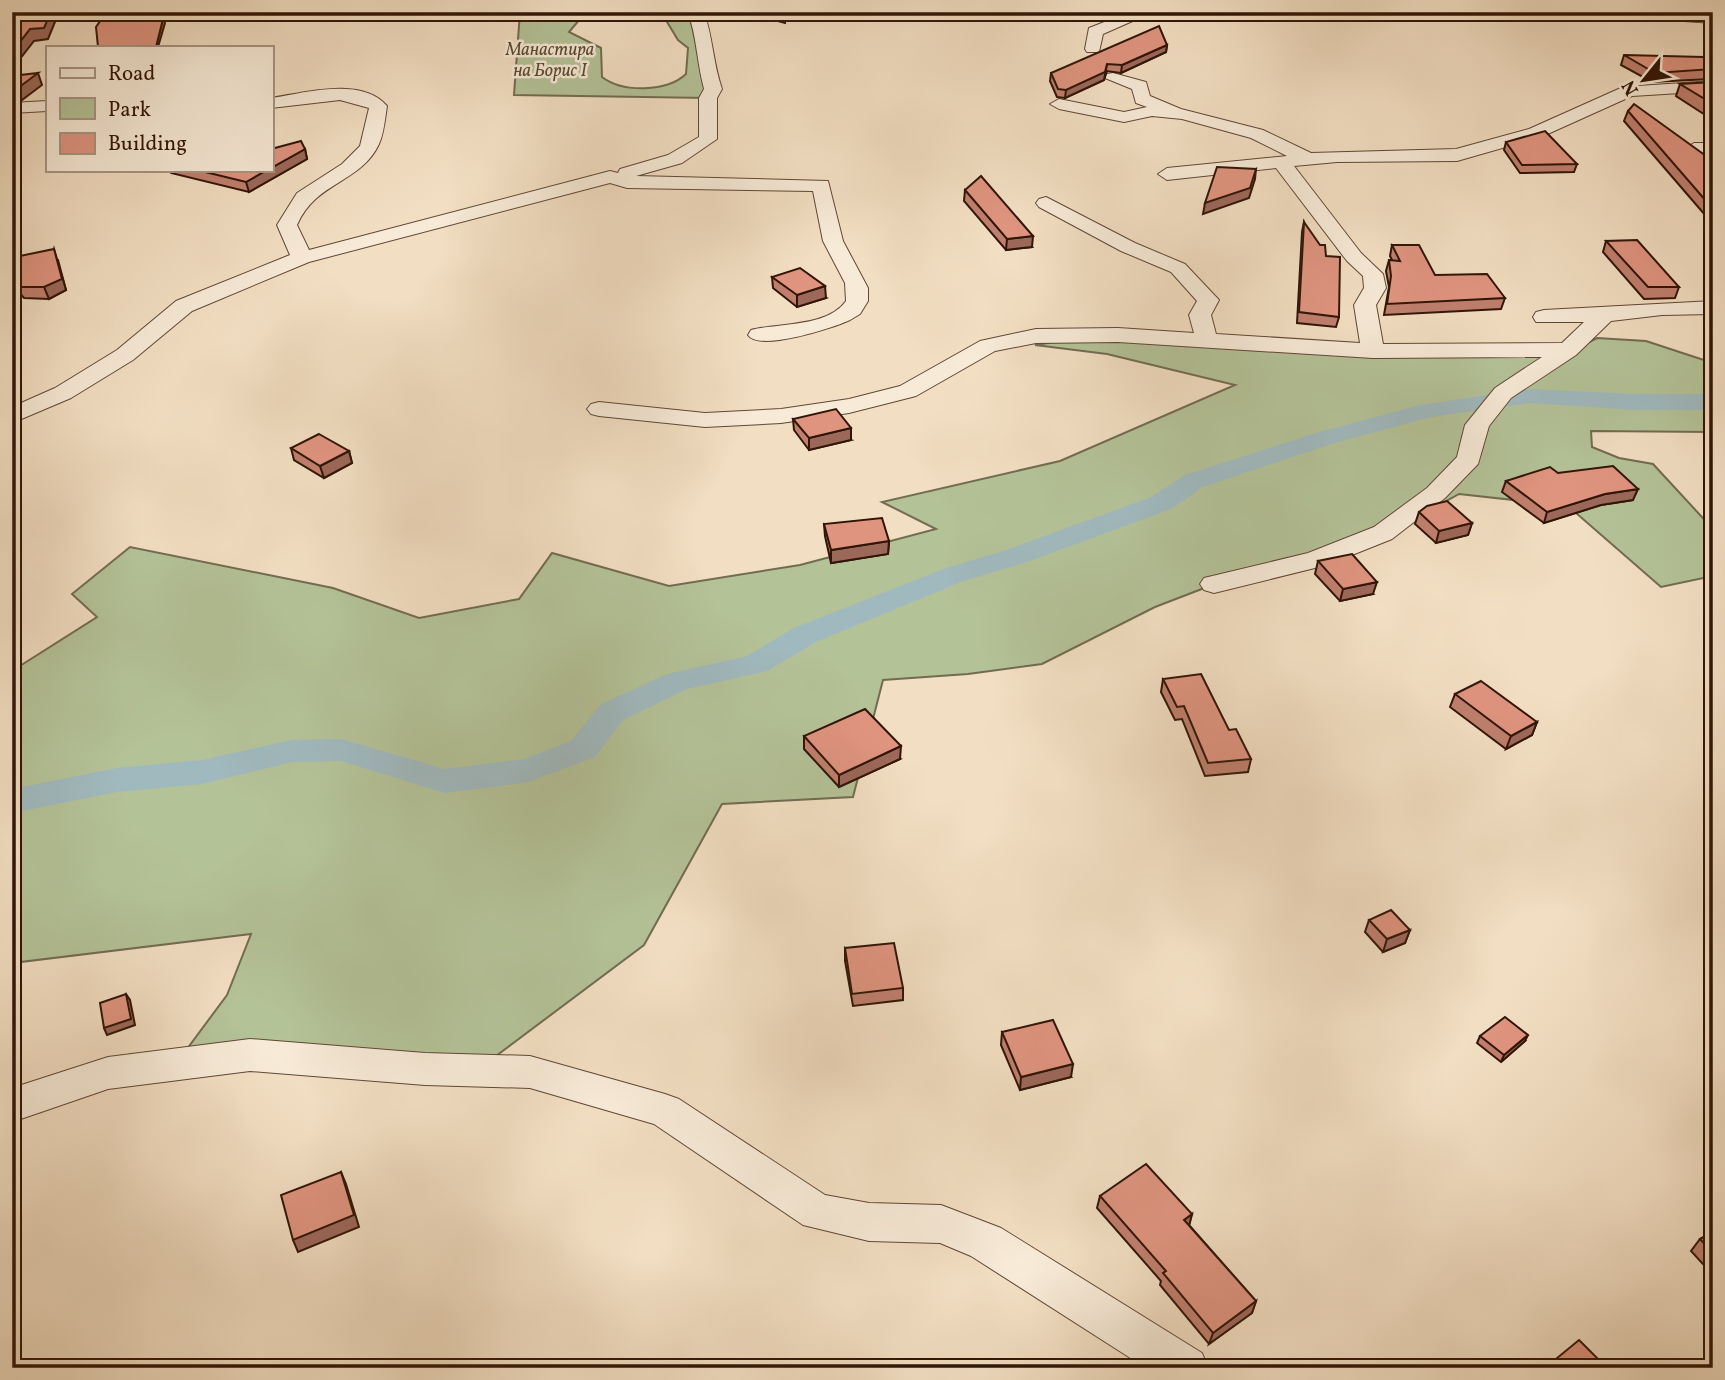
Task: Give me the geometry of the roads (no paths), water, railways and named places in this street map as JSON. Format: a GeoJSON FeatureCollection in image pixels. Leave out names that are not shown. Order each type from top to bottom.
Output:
{"type":"FeatureCollection","features":[{"type":"Feature","properties":{"kind":"street"},"geometry":{"type":"LineString","coordinates":[[12,416],[63,394],[125,355],[184,306],[302,258],[675,159],[708,139],[708,98],[713,89],[705,63],[704,35],[696,12]]}},
{"type":"Feature","properties":{"kind":"street"},"geometry":{"type":"LineString","coordinates":[[1093,49],[1095,30],[1145,12]]}},
{"type":"Feature","properties":{"kind":"street"},"geometry":{"type":"LineString","coordinates":[[1626,12],[1713,18]]}},
{"type":"Feature","properties":{"kind":"street"},"geometry":{"type":"LineString","coordinates":[[1113,78],[1140,86],[1142,99],[1183,114],[1256,134],[1306,158]]}},
{"type":"Feature","properties":{"kind":"street"},"geometry":{"type":"LineString","coordinates":[[1167,174],[1282,163],[1306,158],[1457,155],[1535,133],[1629,91],[1713,86]]}},
{"type":"Feature","properties":{"kind":"street"},"geometry":{"type":"LineString","coordinates":[[273,103],[355,96],[370,99],[378,106],[368,149],[302,196],[293,206],[287,225],[302,258]]}},
{"type":"Feature","properties":{"kind":"street"},"geometry":{"type":"LineString","coordinates":[[1059,104],[1124,117],[1152,111],[1183,114]]}},
{"type":"Feature","properties":{"kind":"street"},"geometry":{"type":"LineString","coordinates":[[12,108],[46,106]]}},
{"type":"Feature","properties":{"kind":"street"},"geometry":{"type":"LineString","coordinates":[[1282,163],[1354,257],[1373,274],[1376,288],[1364,305],[1373,351]]}},
{"type":"Feature","properties":{"kind":"street"},"geometry":{"type":"LineString","coordinates":[[610,177],[627,181],[821,185],[833,238],[840,258],[852,271],[858,301],[854,309],[841,316],[803,329],[759,335]]}},
{"type":"Feature","properties":{"kind":"street"},"geometry":{"type":"LineString","coordinates":[[1046,203],[1128,247],[1178,268],[1208,300],[1200,315],[1207,342]]}},
{"type":"Feature","properties":{"kind":"street"},"geometry":{"type":"LineString","coordinates":[[1544,317],[1713,307]]}},
{"type":"Feature","properties":{"kind":"street"},"geometry":{"type":"LineString","coordinates":[[1214,584],[1317,559],[1383,533],[1436,493],[1469,458],[1477,425],[1496,401],[1568,350],[1604,315]]}},
{"type":"Feature","properties":{"kind":"street"},"geometry":{"type":"LineString","coordinates":[[598,409],[705,420],[780,416],[849,406],[908,391],[988,346],[1036,336],[1118,335],[1373,351],[1568,350]]}},
{"type":"Feature","properties":{"kind":"street"},"geometry":{"type":"LineString","coordinates":[[12,1105],[108,1073],[250,1055],[425,1069],[530,1072],[666,1111],[817,1212],[869,1222],[942,1224],[986,1242],[1186,1368]]}},
{"type":"Feature","properties":{"kind":"waterway"},"geometry":{"type":"LineString","coordinates":[[12,801],[117,780],[202,772],[292,751],[341,750],[445,781],[528,770],[583,749],[612,712],[678,681],[756,664],[805,635],[953,575],[1014,557],[1161,503],[1194,481],[1322,439],[1429,410],[1529,396],[1635,402],[1713,402]]}},
{"type":"Feature","properties":{"kind":"park label","name":"Манастира на Борис І"},"geometry":{"type":"Point","coordinates":[550,60]}}]}
